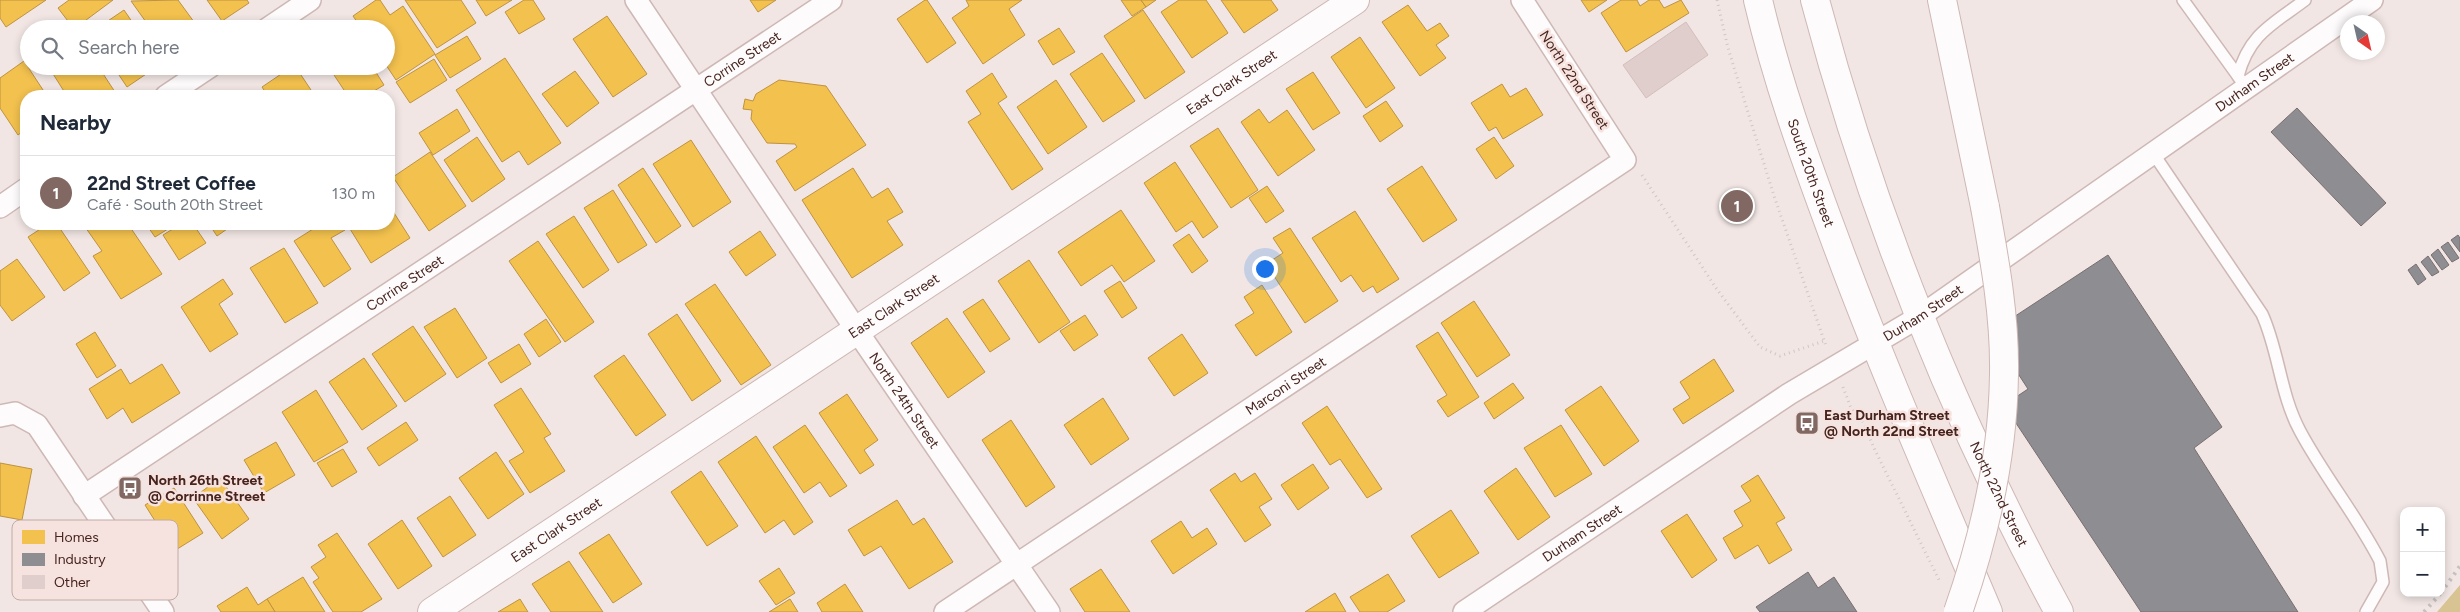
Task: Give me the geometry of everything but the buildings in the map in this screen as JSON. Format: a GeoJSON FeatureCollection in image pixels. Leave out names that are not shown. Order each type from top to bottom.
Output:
{"type":"FeatureCollection","features":[{"type":"Feature","properties":{"kind":"main road","name":"East Clark Street"},"geometry":{"type":"LineString","coordinates":[[432,612],[1355,0]]}},
{"type":"Feature","properties":{"kind":"main road","name":"South 20th Street"},"geometry":{"type":"LineString","coordinates":[[1758,0],[1791,121],[1874,344]]}},
{"type":"Feature","properties":{"kind":"main road"},"geometry":{"type":"LineString","coordinates":[[1815,0],[1859,146],[1919,317]]}},
{"type":"Feature","properties":{"kind":"main road"},"geometry":{"type":"LineString","coordinates":[[1942,0],[1985,207],[1999,287],[2004,373],[2002,422],[1992,493],[1977,555],[1958,612]]}},
{"type":"Feature","properties":{"kind":"main road","name":"North 22nd Street"},"geometry":{"type":"LineString","coordinates":[[1919,317],[2015,530],[2059,612]]}},
{"type":"Feature","properties":{"kind":"main road"},"geometry":{"type":"LineString","coordinates":[[1874,344],[1988,612]]}},
{"type":"Feature","properties":{"kind":"street"},"geometry":{"type":"LineString","coordinates":[[280,20],[310,0]]}},
{"type":"Feature","properties":{"kind":"street","name":"North 24th Street"},"geometry":{"type":"LineString","coordinates":[[636,0],[857,331],[1049,612]]}},
{"type":"Feature","properties":{"kind":"street","name":"Corrine Street"},"geometry":{"type":"LineString","coordinates":[[84,496],[830,0]]}},
{"type":"Feature","properties":{"kind":"street","name":"North 22nd Street"},"geometry":{"type":"LineString","coordinates":[[1522,0],[1625,160]]}},
{"type":"Feature","properties":{"kind":"street","name":"Durham Street"},"geometry":{"type":"LineString","coordinates":[[1464,612],[1834,366],[1919,317],[2154,153],[2242,82],[2372,0]]}},
{"type":"Feature","properties":{"kind":"street"},"geometry":{"type":"LineString","coordinates":[[175,90],[198,75]]}},
{"type":"Feature","properties":{"kind":"street","name":"Marconi Street"},"geometry":{"type":"LineString","coordinates":[[945,612],[1625,160]]}},
{"type":"Feature","properties":{"kind":"street"},"geometry":{"type":"LineString","coordinates":[[0,207],[20,193]]}},
{"type":"Feature","properties":{"kind":"street"},"geometry":{"type":"LineString","coordinates":[[0,416],[15,413],[37,426],[100,520]]}},
{"type":"Feature","properties":{"kind":"street"},"geometry":{"type":"LineString","coordinates":[[155,600],[163,612]]}},
{"type":"Feature","properties":{"kind":"lane"},"geometry":{"type":"LineString","coordinates":[[2184,0],[2242,82]]}},
{"type":"Feature","properties":{"kind":"lane"},"geometry":{"type":"LineString","coordinates":[[2242,82],[2241,63],[2254,38],[2305,0]]}},
{"type":"Feature","properties":{"kind":"lane"},"geometry":{"type":"LineString","coordinates":[[2154,153],[2262,314],[2268,328],[2285,394],[2300,430],[2380,562],[2383,582],[2366,612]]}},
{"type":"Feature","properties":{"kind":"path"},"geometry":{"type":"LineString","coordinates":[[1717,0],[1728,48],[1824,341],[1848,402],[1864,423],[1873,446],[1942,586]]}},
{"type":"Feature","properties":{"kind":"path"},"geometry":{"type":"LineString","coordinates":[[1625,160],[1639,170],[1716,288],[1760,347],[1780,356],[1824,341]]}},
{"type":"Feature","properties":{"kind":"shaded area"},"geometry":{"type":"Polygon","coordinates":[[[2460,585],[2460,612],[2437,612],[2460,585]]]}},
{"type":"Feature","properties":{"kind":"railway"},"geometry":{"type":"LineString","coordinates":[[2445,587],[2460,566]]}},
{"type":"Feature","properties":{"kind":"railway"},"geometry":{"type":"LineString","coordinates":[[2424,612],[2437,597]]}},
{"type":"Feature","properties":{"kind":"place","name":"22nd Street Coffee"},"geometry":{"type":"Point","coordinates":[1737,206]}},
{"type":"Feature","properties":{"kind":"place","name":"East Durham Street @ North 22nd Street"},"geometry":{"type":"Point","coordinates":[1807,423]}},
{"type":"Feature","properties":{"kind":"place","name":"North 26th Street @ Corrinne Street"},"geometry":{"type":"Point","coordinates":[130,488]}}]}
